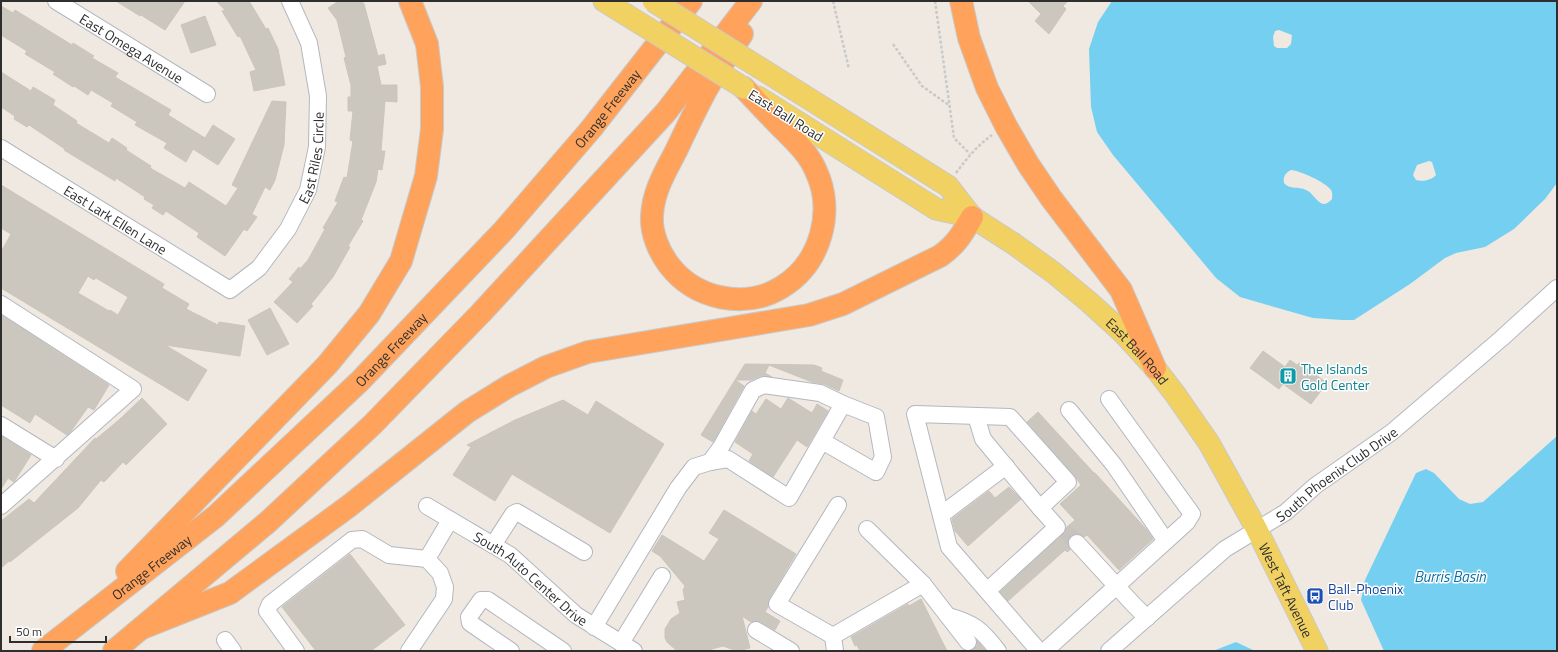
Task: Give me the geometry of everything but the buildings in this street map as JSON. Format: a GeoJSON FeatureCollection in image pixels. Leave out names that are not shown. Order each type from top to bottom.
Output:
{"type":"FeatureCollection","features":[{"type":"Feature","properties":{"kind":"highway"},"geometry":{"type":"LineString","coordinates":[[70,630],[327,365],[369,314],[401,261],[426,176],[432,129],[432,87],[427,44],[410,1]]}},
{"type":"Feature","properties":{"kind":"highway"},"geometry":{"type":"LineString","coordinates":[[591,129],[672,1]]}},
{"type":"Feature","properties":{"kind":"highway","name":"Orange Freeway"},"geometry":{"type":"LineString","coordinates":[[43,651],[216,516],[360,381],[504,230],[591,129],[691,1]]}},
{"type":"Feature","properties":{"kind":"highway"},"geometry":{"type":"LineString","coordinates":[[114,651],[269,521],[372,425],[476,319],[666,112],[751,1]]}},
{"type":"Feature","properties":{"kind":"highway"},"geometry":{"type":"LineString","coordinates":[[744,88],[808,155],[822,186],[825,202],[824,219],[822,233],[816,249],[802,270],[783,287],[766,295],[747,299],[731,299],[713,296],[698,290],[686,283],[674,272],[665,260],[658,246],[653,224],[653,202],[659,184],[706,91],[763,1]]}},
{"type":"Feature","properties":{"kind":"highway"},"geometry":{"type":"LineString","coordinates":[[961,1],[969,38],[987,88],[1006,126],[1028,164],[1051,198],[1121,290],[1155,368]]}},
{"type":"Feature","properties":{"kind":"highway"},"geometry":{"type":"LineString","coordinates":[[142,628],[230,593],[349,506],[467,412],[509,386],[540,370],[588,352],[809,315],[843,304],[940,256],[952,248],[960,238],[972,217]]}},
{"type":"Feature","properties":{"kind":"main road","name":"East Ball Road"},"geometry":{"type":"LineString","coordinates":[[604,1],[936,209],[972,217]]}},
{"type":"Feature","properties":{"kind":"main road","name":"East Ball Road"},"geometry":{"type":"LineString","coordinates":[[653,1],[948,186],[972,217],[1014,244],[1054,273],[1089,302],[1123,333],[1155,368],[1175,394],[1209,444],[1256,528]]}},
{"type":"Feature","properties":{"kind":"main road","name":"West Taft Avenue"},"geometry":{"type":"LineString","coordinates":[[1256,528],[1317,651]]}},
{"type":"Feature","properties":{"kind":"street","name":"East Omega Avenue"},"geometry":{"type":"LineString","coordinates":[[56,1],[207,94]]}},
{"type":"Feature","properties":{"kind":"street","name":"East Riles Circle"},"geometry":{"type":"LineString","coordinates":[[230,290],[259,268],[288,229],[308,190],[317,147],[318,96],[309,43],[290,1]]}},
{"type":"Feature","properties":{"kind":"street","name":"East Lark Ellen Lane"},"geometry":{"type":"LineString","coordinates":[[1,148],[230,290]]}},
{"type":"Feature","properties":{"kind":"street","name":"South Phoenix Club Drive"},"geometry":{"type":"LineString","coordinates":[[1109,651],[1225,549],[1256,528],[1286,512],[1315,486],[1392,432],[1502,338],[1557,288]]}},
{"type":"Feature","properties":{"kind":"street"},"geometry":{"type":"LineString","coordinates":[[1,304],[133,389],[56,459],[1,506]]}},
{"type":"Feature","properties":{"kind":"street"},"geometry":{"type":"LineString","coordinates":[[710,462],[721,447],[753,390],[764,385],[820,393],[876,417],[883,457],[876,472],[822,441]]}},
{"type":"Feature","properties":{"kind":"street"},"geometry":{"type":"LineString","coordinates":[[1045,651],[1187,522],[1192,514],[1109,399]]}},
{"type":"Feature","properties":{"kind":"street"},"geometry":{"type":"LineString","coordinates":[[594,627],[678,488],[694,467],[710,462],[728,459],[789,498],[843,404]]}},
{"type":"Feature","properties":{"kind":"street"},"geometry":{"type":"LineString","coordinates":[[1069,410],[1114,465],[1166,541]]}},
{"type":"Feature","properties":{"kind":"street"},"geometry":{"type":"LineString","coordinates":[[1039,651],[949,547],[915,414],[1010,417],[1068,482],[1040,508]]}},
{"type":"Feature","properties":{"kind":"street"},"geometry":{"type":"LineString","coordinates":[[976,416],[983,439],[1040,508],[1060,528],[987,590]]}},
{"type":"Feature","properties":{"kind":"street"},"geometry":{"type":"LineString","coordinates":[[1,425],[56,459]]}},
{"type":"Feature","properties":{"kind":"street"},"geometry":{"type":"LineString","coordinates":[[941,515],[1006,466]]}},
{"type":"Feature","properties":{"kind":"street"},"geometry":{"type":"LineString","coordinates":[[838,505],[778,604],[834,644],[923,584]]}},
{"type":"Feature","properties":{"kind":"street","name":"South Auto Center Drive"},"geometry":{"type":"LineString","coordinates":[[427,506],[510,555],[576,615],[627,647]]}},
{"type":"Feature","properties":{"kind":"street"},"geometry":{"type":"LineString","coordinates":[[493,545],[513,514],[517,512],[584,552]]}},
{"type":"Feature","properties":{"kind":"street"},"geometry":{"type":"LineString","coordinates":[[427,559],[450,520]]}},
{"type":"Feature","properties":{"kind":"street"},"geometry":{"type":"LineString","coordinates":[[867,529],[923,584],[968,642]]}},
{"type":"Feature","properties":{"kind":"street"},"geometry":{"type":"LineString","coordinates":[[296,651],[267,611],[270,604],[352,540],[362,540],[389,554],[427,559],[440,573],[445,587],[444,599],[409,651]]}},
{"type":"Feature","properties":{"kind":"street"},"geometry":{"type":"LineString","coordinates":[[1077,543],[1117,587],[1148,618]]}},
{"type":"Feature","properties":{"kind":"street"},"geometry":{"type":"LineString","coordinates":[[627,647],[662,576]]}},
{"type":"Feature","properties":{"kind":"street"},"geometry":{"type":"LineString","coordinates":[[511,651],[470,623],[469,617],[481,600],[488,600],[563,651]]}},
{"type":"Feature","properties":{"kind":"street"},"geometry":{"type":"LineString","coordinates":[[948,616],[974,625],[986,635],[998,651]]}},
{"type":"Feature","properties":{"kind":"street"},"geometry":{"type":"LineString","coordinates":[[756,630],[791,651]]}},
{"type":"Feature","properties":{"kind":"path"},"geometry":{"type":"LineString","coordinates":[[833,1],[849,69]]}},
{"type":"Feature","properties":{"kind":"path"},"geometry":{"type":"LineString","coordinates":[[935,1],[954,138],[970,154]]}},
{"type":"Feature","properties":{"kind":"path"},"geometry":{"type":"LineString","coordinates":[[893,44],[922,86],[950,106]]}},
{"type":"Feature","properties":{"kind":"path"},"geometry":{"type":"LineString","coordinates":[[948,186],[970,154],[980,143],[1006,126]]}},
{"type":"Feature","properties":{"kind":"water"},"geometry":{"type":"Polygon","coordinates":[[[1112,1],[1557,1],[1557,183],[1545,199],[1514,229],[1485,247],[1456,253],[1445,258],[1410,284],[1354,320],[1313,318],[1240,297],[1216,278],[1113,155],[1097,132],[1091,107],[1089,49],[1098,22],[1112,1]],[[1279,30],[1275,31],[1273,37],[1274,46],[1277,48],[1287,48],[1291,44],[1292,35],[1279,30]],[[1429,161],[1417,165],[1413,175],[1416,180],[1427,180],[1436,175],[1432,162],[1429,161]],[[1289,171],[1285,175],[1284,179],[1284,183],[1286,185],[1306,190],[1318,201],[1324,204],[1328,203],[1332,199],[1332,191],[1324,184],[1301,172],[1289,171]]]}},
{"type":"Feature","properties":{"kind":"water","name":"Burris Basin"},"geometry":{"type":"Polygon","coordinates":[[[1557,436],[1557,651],[1384,651],[1361,600],[1365,580],[1416,473],[1426,469],[1434,473],[1459,499],[1470,504],[1483,502],[1557,436]]]}},
{"type":"Feature","properties":{"kind":"water"},"geometry":{"type":"Polygon","coordinates":[[[1236,642],[1255,651],[1213,651],[1236,642]]]}},
{"type":"Feature","properties":{"kind":"tunnel"},"geometry":{"type":"LineString","coordinates":[[1064,530],[1077,543]]}},
{"type":"Feature","properties":{"kind":"place","name":"The Islands Gold Center"},"geometry":{"type":"Point","coordinates":[1288,376]}},
{"type":"Feature","properties":{"kind":"place","name":"Ball-Phoenix Club"},"geometry":{"type":"Point","coordinates":[1315,596]}}]}
